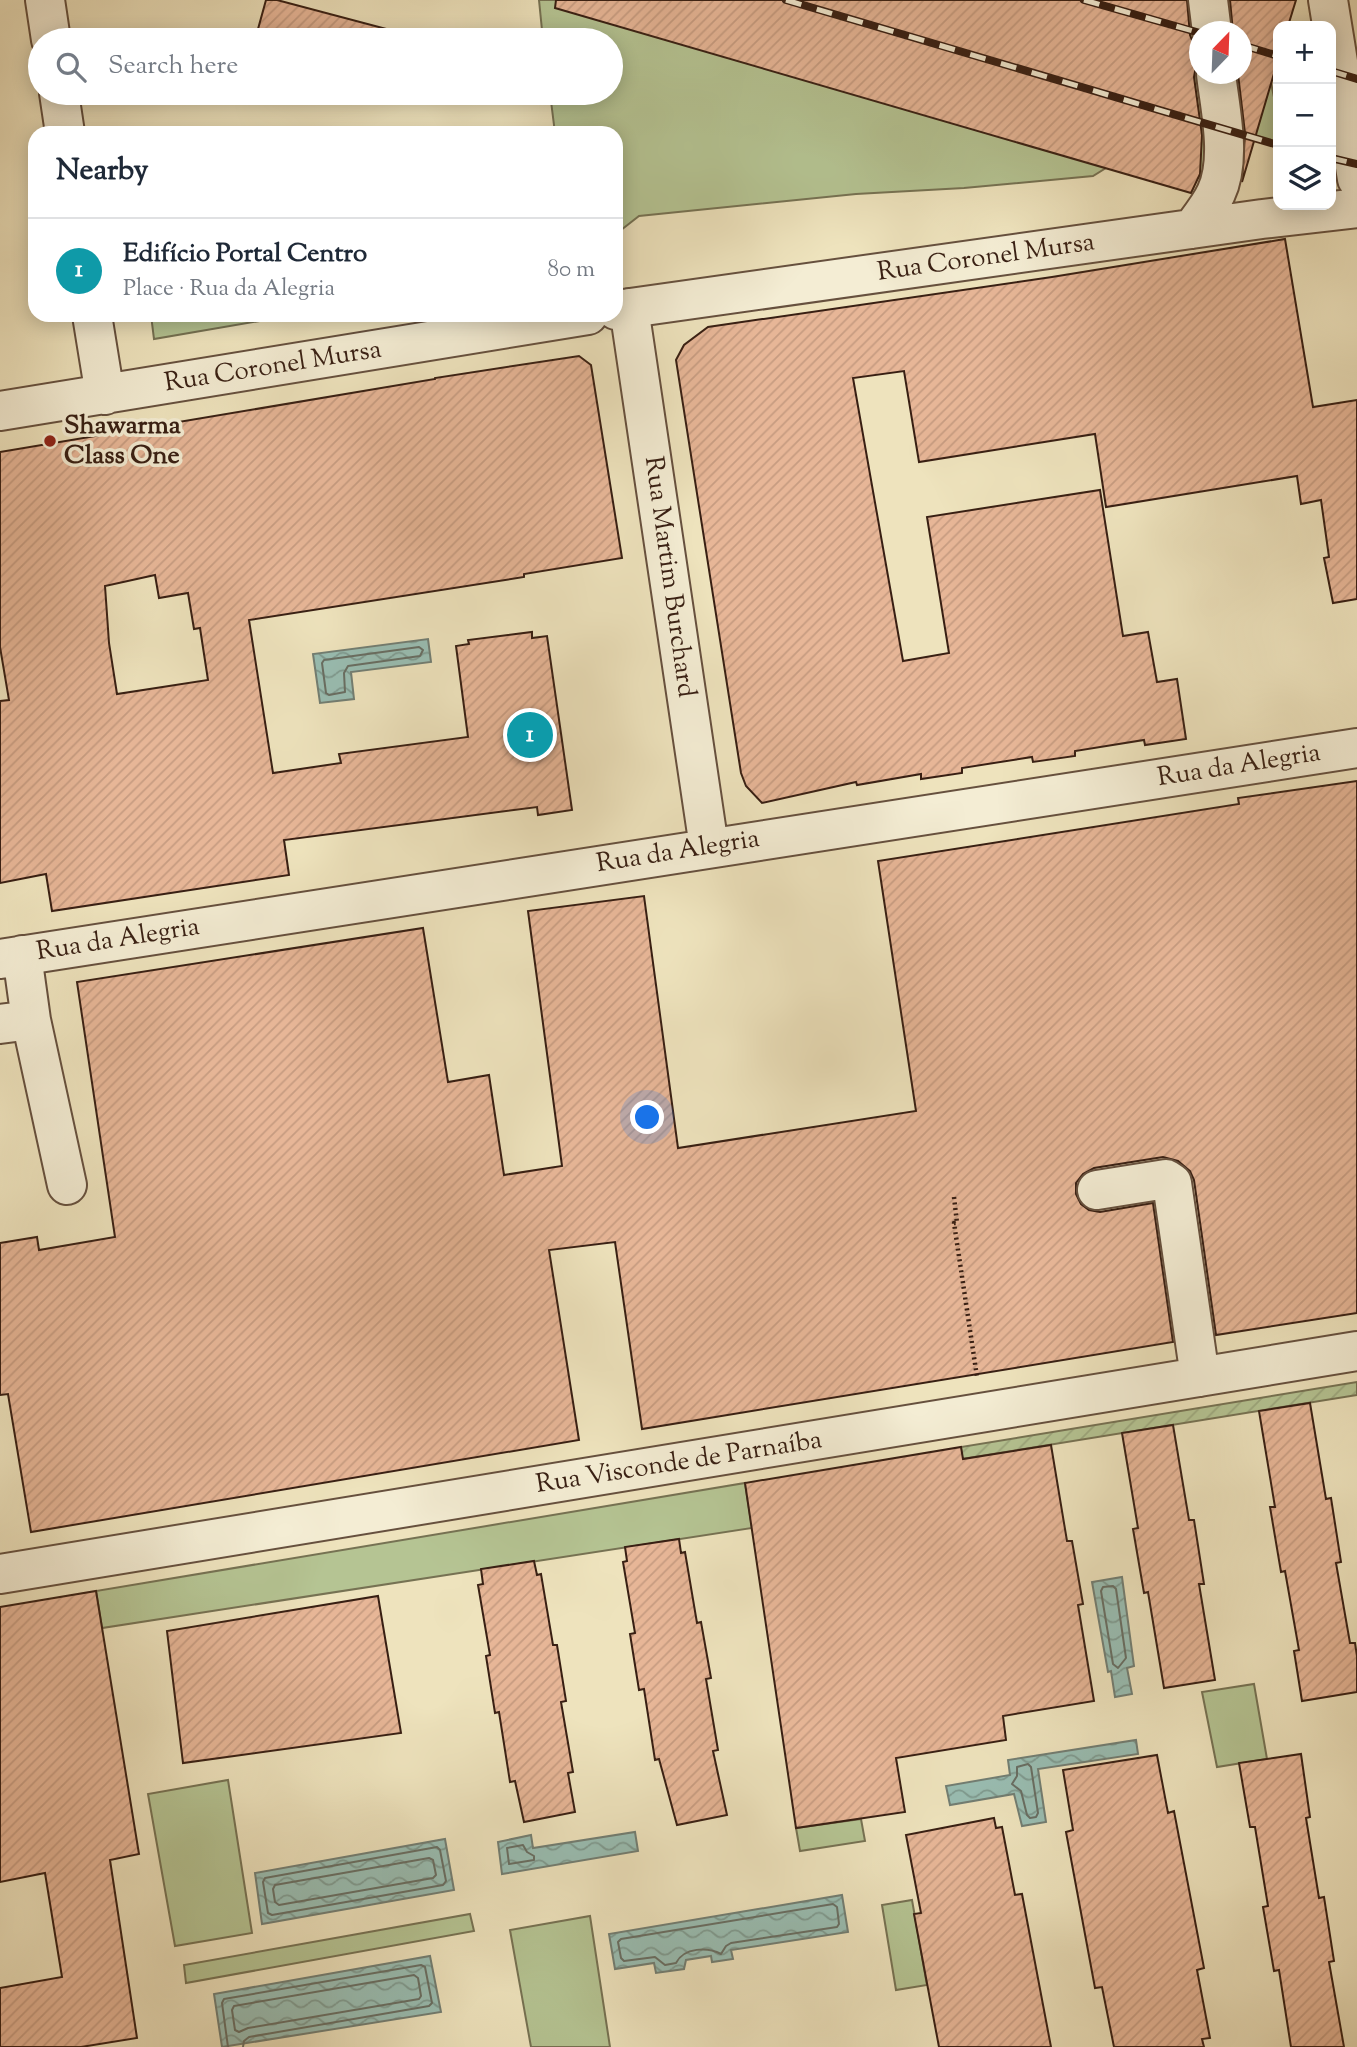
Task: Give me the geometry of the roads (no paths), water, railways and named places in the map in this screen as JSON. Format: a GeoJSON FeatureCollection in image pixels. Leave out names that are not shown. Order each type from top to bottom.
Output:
{"type":"FeatureCollection","features":[{"type":"Feature","properties":{"kind":"street"},"geometry":{"type":"LineString","coordinates":[[45,0],[49,28]]}},
{"type":"Feature","properties":{"kind":"street"},"geometry":{"type":"LineString","coordinates":[[1208,0],[1211,21]]}},
{"type":"Feature","properties":{"kind":"street"},"geometry":{"type":"LineString","coordinates":[[1328,0],[1357,179]]}},
{"type":"Feature","properties":{"kind":"street"},"geometry":{"type":"LineString","coordinates":[[1192,229],[1218,190],[1225,162],[1217,84]]}},
{"type":"Feature","properties":{"kind":"street"},"geometry":{"type":"LineString","coordinates":[[61,105],[64,126]]}},
{"type":"Feature","properties":{"kind":"street","name":"Rua Coronel Mursa"},"geometry":{"type":"LineString","coordinates":[[623,309],[1357,208]]}},
{"type":"Feature","properties":{"kind":"street","name":"Rua Martim Burchard"},"geometry":{"type":"LineString","coordinates":[[623,309],[709,847]]}},
{"type":"Feature","properties":{"kind":"street"},"geometry":{"type":"LineString","coordinates":[[93,322],[105,395]]}},
{"type":"Feature","properties":{"kind":"street","name":"Rua Coronel Mursa"},"geometry":{"type":"LineString","coordinates":[[0,411],[546,322]]}},
{"type":"Feature","properties":{"kind":"street","name":"Rua da Alegria"},"geometry":{"type":"LineString","coordinates":[[11,957],[1357,747]]}},
{"type":"Feature","properties":{"kind":"street"},"geometry":{"type":"LineString","coordinates":[[11,957],[15,1022],[67,1185]]}},
{"type":"Feature","properties":{"kind":"street"},"geometry":{"type":"LineString","coordinates":[[1097,1189],[1166,1179],[1172,1183],[1200,1377]]}},
{"type":"Feature","properties":{"kind":"street","name":"Rua Visconde de Parnaíba"},"geometry":{"type":"LineString","coordinates":[[0,1574],[1357,1351]]}},
{"type":"Feature","properties":{"kind":"water"},"geometry":{"type":"Polygon","coordinates":[[[428,639],[431,662],[351,672],[354,699],[320,703],[313,654],[428,639]]]}},
{"type":"Feature","properties":{"kind":"water"},"geometry":{"type":"Polygon","coordinates":[[[1122,1577],[1134,1666],[1127,1668],[1132,1694],[1115,1697],[1092,1582],[1122,1577]]]}},
{"type":"Feature","properties":{"kind":"water"},"geometry":{"type":"Polygon","coordinates":[[[1136,1740],[1138,1754],[1038,1769],[1046,1822],[1022,1826],[1014,1794],[950,1805],[946,1786],[1010,1775],[1008,1760],[1136,1740]]]}},
{"type":"Feature","properties":{"kind":"water"},"geometry":{"type":"Polygon","coordinates":[[[635,1832],[638,1851],[502,1874],[498,1842],[531,1835],[533,1848],[635,1832]]]}},
{"type":"Feature","properties":{"kind":"water"},"geometry":{"type":"Polygon","coordinates":[[[445,1839],[454,1890],[262,1924],[255,1873],[445,1839]]]}},
{"type":"Feature","properties":{"kind":"water"},"geometry":{"type":"Polygon","coordinates":[[[842,1895],[848,1932],[731,1950],[733,1959],[712,1962],[711,1956],[686,1960],[684,1969],[656,1973],[654,1963],[615,1969],[609,1934],[842,1895]]]}},
{"type":"Feature","properties":{"kind":"water"},"geometry":{"type":"Polygon","coordinates":[[[430,1956],[441,2012],[222,2047],[214,1994],[430,1956]]]}},
{"type":"Feature","properties":{"kind":"railway"},"geometry":{"type":"LineString","coordinates":[[786,0],[1273,144]]}},
{"type":"Feature","properties":{"kind":"railway"},"geometry":{"type":"LineString","coordinates":[[1084,0],[1189,30]]}},
{"type":"Feature","properties":{"kind":"railway"},"geometry":{"type":"LineString","coordinates":[[1252,48],[1273,54]]}},
{"type":"Feature","properties":{"kind":"railway"},"geometry":{"type":"LineString","coordinates":[[1336,73],[1357,79]]}},
{"type":"Feature","properties":{"kind":"railway"},"geometry":{"type":"LineString","coordinates":[[1336,159],[1357,164]]}},
{"type":"Feature","properties":{"kind":"place","name":"Shawarma Class One"},"geometry":{"type":"Point","coordinates":[50,441]}},
{"type":"Feature","properties":{"kind":"place","name":"Edifício Portal Centro"},"geometry":{"type":"Point","coordinates":[530,735]}}]}
